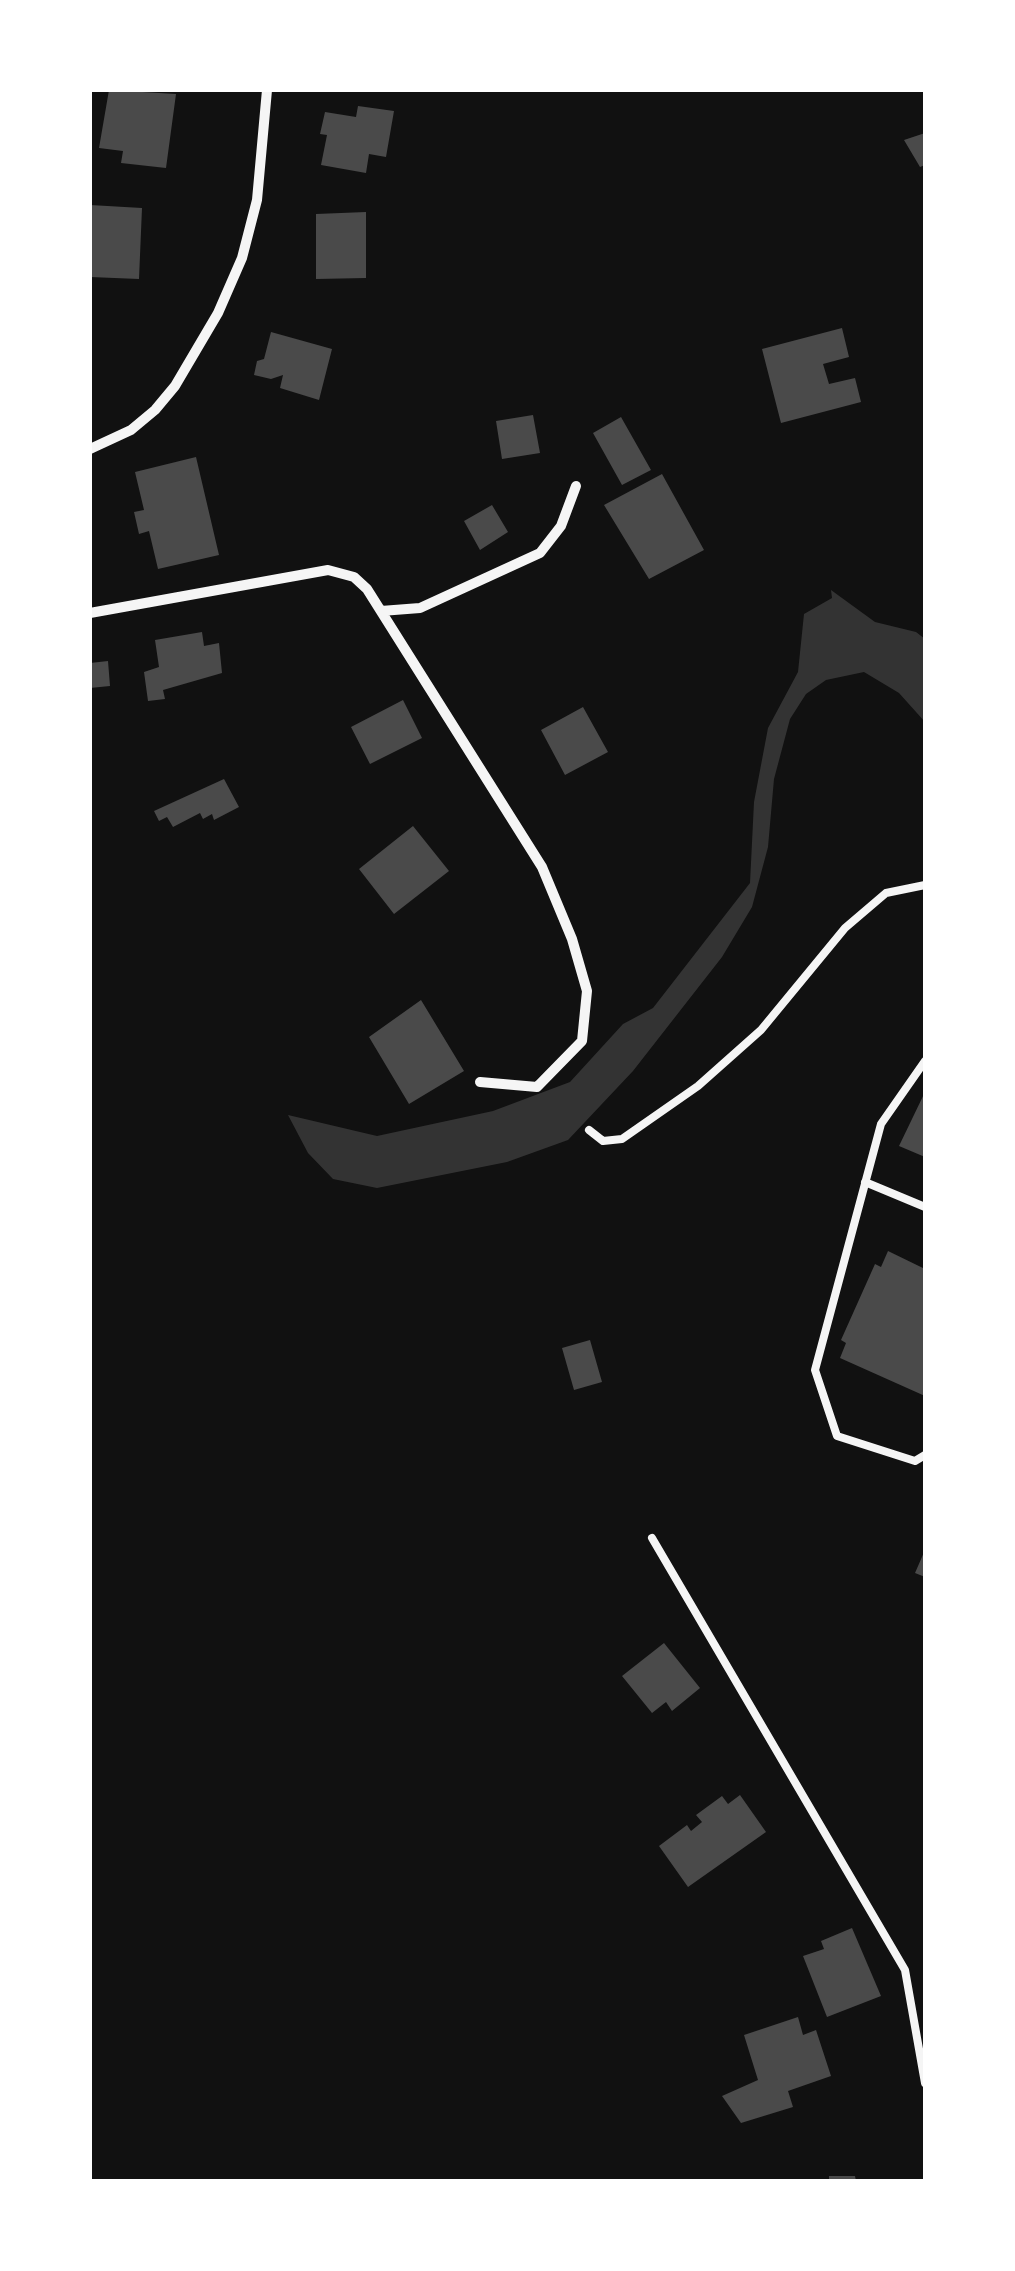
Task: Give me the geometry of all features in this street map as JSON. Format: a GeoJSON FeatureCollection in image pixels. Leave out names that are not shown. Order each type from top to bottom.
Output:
{"type":"FeatureCollection","features":[{"type":"Feature","properties":{"kind":"street"},"geometry":{"type":"LineString","coordinates":[[90,449],[131,430],[155,410],[176,386],[218,313],[242,258],[257,200],[266,90]]}},
{"type":"Feature","properties":{"kind":"street"},"geometry":{"type":"LineString","coordinates":[[381,611],[420,608],[540,553],[562,526],[576,486]]}},
{"type":"Feature","properties":{"kind":"street"},"geometry":{"type":"LineString","coordinates":[[90,613],[328,570],[354,577],[381,611],[542,868],[572,939],[587,992],[582,1041],[537,1088],[480,1082]]}},
{"type":"Feature","properties":{"kind":"lane"},"geometry":{"type":"LineString","coordinates":[[589,1130],[603,1140],[622,1139],[698,1086],[761,1030],[858,916],[886,892],[925,885]]}},
{"type":"Feature","properties":{"kind":"lane"},"geometry":{"type":"LineString","coordinates":[[925,1061],[881,1124],[816,1370],[837,1436],[916,1461],[925,1455]]}},
{"type":"Feature","properties":{"kind":"lane"},"geometry":{"type":"LineString","coordinates":[[865,1182],[925,1208]]}},
{"type":"Feature","properties":{"kind":"lane"},"geometry":{"type":"LineString","coordinates":[[652,1538],[906,1970],[925,2084]]}},
{"type":"Feature","properties":{"kind":"shaded area"},"geometry":{"type":"Polygon","coordinates":[[[831,590],[875,622],[916,632],[925,639],[925,722],[899,693],[864,672],[826,680],[806,694],[790,719],[774,779],[768,847],[752,907],[722,957],[633,1071],[568,1140],[507,1162],[377,1188],[333,1179],[308,1153],[288,1115],[377,1136],[493,1111],[570,1082],[623,1024],[653,1008],[750,883],[754,802],[768,728],[798,672],[804,614],[832,598],[831,590]]]}},
{"type":"Feature","properties":{"kind":"building"},"geometry":{"type":"Polygon","coordinates":[[[109,90],[176,94],[166,168],[121,163],[123,151],[99,148],[109,90]]]}},
{"type":"Feature","properties":{"kind":"building"},"geometry":{"type":"Polygon","coordinates":[[[358,106],[394,111],[386,157],[369,154],[366,173],[321,165],[327,135],[320,134],[325,112],[356,117],[358,106]]]}},
{"type":"Feature","properties":{"kind":"building"},"geometry":{"type":"Polygon","coordinates":[[[925,133],[925,165],[920,167],[904,140],[925,133]]]}},
{"type":"Feature","properties":{"kind":"building"},"geometry":{"type":"Polygon","coordinates":[[[90,205],[142,208],[139,279],[90,277],[90,205]]]}},
{"type":"Feature","properties":{"kind":"building"},"geometry":{"type":"Polygon","coordinates":[[[366,212],[366,278],[316,279],[316,214],[366,212]]]}},
{"type":"Feature","properties":{"kind":"building"},"geometry":{"type":"Polygon","coordinates":[[[842,328],[849,357],[823,364],[829,384],[855,378],[861,402],[781,423],[762,349],[842,328]]]}},
{"type":"Feature","properties":{"kind":"building"},"geometry":{"type":"Polygon","coordinates":[[[271,332],[332,349],[319,400],[280,388],[283,375],[271,379],[254,375],[257,361],[264,359],[271,332]]]}},
{"type":"Feature","properties":{"kind":"building"},"geometry":{"type":"Polygon","coordinates":[[[533,415],[540,453],[502,459],[496,421],[533,415]]]}},
{"type":"Feature","properties":{"kind":"building"},"geometry":{"type":"Polygon","coordinates":[[[621,417],[651,470],[622,485],[593,433],[621,417]]]}},
{"type":"Feature","properties":{"kind":"building"},"geometry":{"type":"Polygon","coordinates":[[[196,457],[219,555],[158,569],[149,531],[139,534],[134,512],[144,510],[135,472],[196,457]]]}},
{"type":"Feature","properties":{"kind":"building"},"geometry":{"type":"Polygon","coordinates":[[[662,474],[704,550],[649,579],[604,505],[662,474]]]}},
{"type":"Feature","properties":{"kind":"building"},"geometry":{"type":"Polygon","coordinates":[[[492,505],[508,532],[480,550],[464,521],[492,505]]]}},
{"type":"Feature","properties":{"kind":"building"},"geometry":{"type":"Polygon","coordinates":[[[202,632],[204,646],[219,643],[222,673],[163,690],[165,699],[148,701],[144,672],[159,667],[155,640],[202,632]]]}},
{"type":"Feature","properties":{"kind":"building"},"geometry":{"type":"Polygon","coordinates":[[[108,661],[110,686],[90,688],[90,663],[108,661]]]}},
{"type":"Feature","properties":{"kind":"building"},"geometry":{"type":"Polygon","coordinates":[[[403,700],[422,738],[370,764],[351,727],[403,700]]]}},
{"type":"Feature","properties":{"kind":"building"},"geometry":{"type":"Polygon","coordinates":[[[583,707],[608,752],[565,775],[541,730],[583,707]]]}},
{"type":"Feature","properties":{"kind":"building"},"geometry":{"type":"Polygon","coordinates":[[[224,779],[239,807],[214,820],[212,814],[203,819],[200,813],[173,827],[167,817],[159,821],[154,811],[224,779]]]}},
{"type":"Feature","properties":{"kind":"building"},"geometry":{"type":"Polygon","coordinates":[[[413,826],[449,871],[394,914],[359,869],[413,826]]]}},
{"type":"Feature","properties":{"kind":"building"},"geometry":{"type":"Polygon","coordinates":[[[421,1000],[464,1071],[409,1104],[369,1037],[421,1000]]]}},
{"type":"Feature","properties":{"kind":"building"},"geometry":{"type":"Polygon","coordinates":[[[925,1092],[925,1157],[899,1146],[925,1092]]]}},
{"type":"Feature","properties":{"kind":"building"},"geometry":{"type":"Polygon","coordinates":[[[888,1251],[925,1269],[925,1396],[840,1358],[846,1343],[841,1340],[875,1264],[881,1267],[888,1251]]]}},
{"type":"Feature","properties":{"kind":"building"},"geometry":{"type":"Polygon","coordinates":[[[590,1340],[602,1382],[574,1390],[562,1348],[590,1340]]]}},
{"type":"Feature","properties":{"kind":"building"},"geometry":{"type":"Polygon","coordinates":[[[925,1550],[925,1577],[915,1573],[925,1550]]]}},
{"type":"Feature","properties":{"kind":"building"},"geometry":{"type":"Polygon","coordinates":[[[664,1643],[700,1688],[672,1711],[666,1702],[652,1713],[622,1676],[664,1643]]]}},
{"type":"Feature","properties":{"kind":"building"},"geometry":{"type":"Polygon","coordinates":[[[740,1795],[766,1832],[688,1887],[659,1846],[687,1825],[691,1831],[702,1822],[696,1815],[722,1796],[728,1804],[740,1795]]]}},
{"type":"Feature","properties":{"kind":"building"},"geometry":{"type":"Polygon","coordinates":[[[852,1928],[881,1996],[827,2017],[803,1956],[824,1949],[821,1941],[852,1928]]]}},
{"type":"Feature","properties":{"kind":"building"},"geometry":{"type":"Polygon","coordinates":[[[798,2017],[803,2035],[816,2030],[831,2076],[788,2091],[793,2107],[741,2123],[722,2096],[758,2080],[744,2035],[798,2017]]]}},
{"type":"Feature","properties":{"kind":"building"},"geometry":{"type":"Polygon","coordinates":[[[829,2176],[855,2176],[856,2181],[829,2181],[829,2176]]]}}]}
